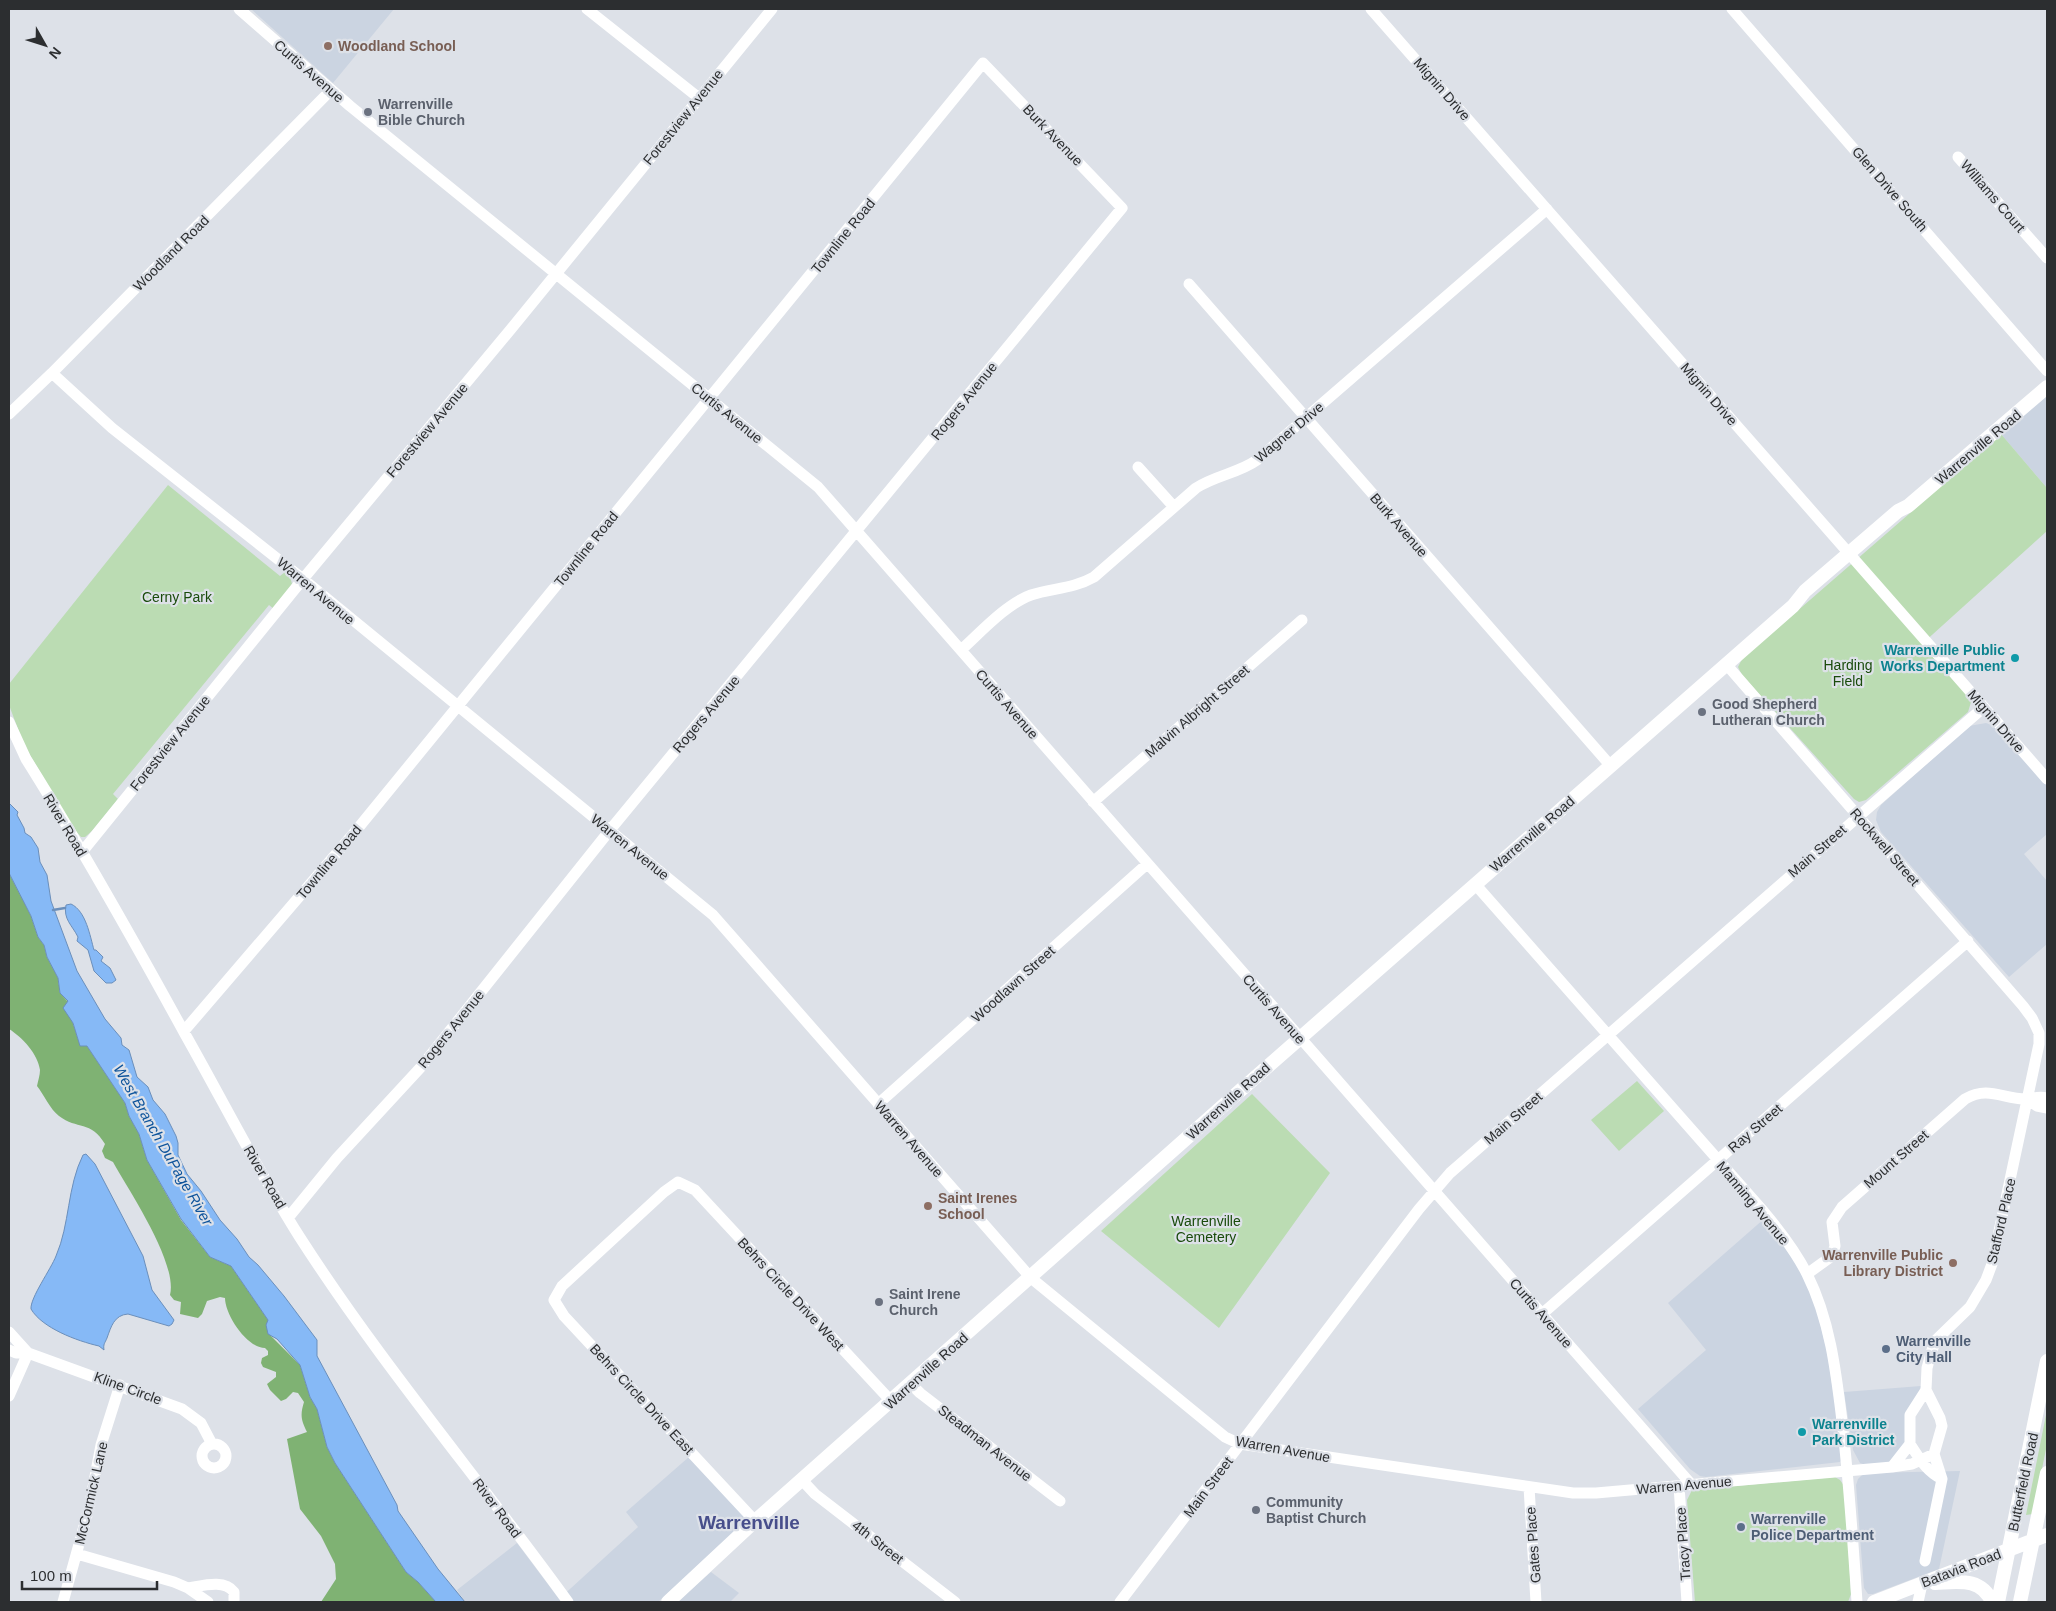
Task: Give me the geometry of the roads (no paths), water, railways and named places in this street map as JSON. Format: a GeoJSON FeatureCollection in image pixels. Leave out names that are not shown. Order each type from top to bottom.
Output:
{"type":"FeatureCollection","features":[{"type":"Feature","properties":{"kind":"main road","name":"Warrenville Road"},"geometry":{"type":"LineString","coordinates":[[668,1602],[755,1521],[1299,1038],[1726,664],[1793,606],[1806,598],[1851,556],[1901,516],[1908,506],[2047,387]]}},
{"type":"Feature","properties":{"kind":"main road","name":"Butterfield Road"},"geometry":{"type":"LineString","coordinates":[[1998,1602],[2047,1361]]}},
{"type":"Feature","properties":{"kind":"main road","name":"Butterfield Road"},"geometry":{"type":"LineString","coordinates":[[2020,1602],[2047,1474]]}},
{"type":"Feature","properties":{"kind":"main road","name":"Batavia Road"},"geometry":{"type":"LineString","coordinates":[[1874,1602],[2047,1535]]}},
{"type":"Feature","properties":{"kind":"main road"},"geometry":{"type":"LineString","coordinates":[[1922,1584],[1971,1582],[1984,1590],[1992,1602]]}},
{"type":"Feature","properties":{"kind":"street","name":"Curtis Avenue"},"geometry":{"type":"LineString","coordinates":[[239,9],[331,90],[818,487],[1299,1038],[1692,1484]]}},
{"type":"Feature","properties":{"kind":"street"},"geometry":{"type":"LineString","coordinates":[[586,9],[699,98]]}},
{"type":"Feature","properties":{"kind":"street","name":"Forestview Avenue"},"geometry":{"type":"LineString","coordinates":[[82,852],[303,579],[772,9]]}},
{"type":"Feature","properties":{"kind":"street","name":"Mignin Drive"},"geometry":{"type":"LineString","coordinates":[[1371,9],[2047,778]]}},
{"type":"Feature","properties":{"kind":"street","name":"Glen Drive South"},"geometry":{"type":"LineString","coordinates":[[1732,9],[2047,371]]}},
{"type":"Feature","properties":{"kind":"street","name":"Burk Avenue"},"geometry":{"type":"LineString","coordinates":[[983,63],[1122,208]]}},
{"type":"Feature","properties":{"kind":"street","name":"Townline Road"},"geometry":{"type":"LineString","coordinates":[[184,1031],[359,827],[983,63]]}},
{"type":"Feature","properties":{"kind":"street","name":"Woodland Road"},"geometry":{"type":"LineString","coordinates":[[9,414],[52,373],[331,90]]}},
{"type":"Feature","properties":{"kind":"street","name":"Williams Court"},"geometry":{"type":"LineString","coordinates":[[1958,157],[2047,258]]}},
{"type":"Feature","properties":{"kind":"street","name":"Rogers Avenue"},"geometry":{"type":"LineString","coordinates":[[288,1218],[337,1158],[421,1067],[610,830],[1122,208]]}},
{"type":"Feature","properties":{"kind":"street","name":"Wagner Drive"},"geometry":{"type":"LineString","coordinates":[[960,650],[1019,601],[1038,593],[1077,586],[1094,577],[1174,507],[1206,482],[1249,466],[1547,209]]}},
{"type":"Feature","properties":{"kind":"street","name":"Burk Avenue"},"geometry":{"type":"LineString","coordinates":[[1189,284],[1610,765]]}},
{"type":"Feature","properties":{"kind":"street","name":"Warren Avenue"},"geometry":{"type":"LineString","coordinates":[[52,373],[112,428],[303,579],[713,915],[1030,1278],[1224,1437],[1240,1444],[1573,1493],[1596,1493],[1892,1467],[1912,1464],[1934,1454]]}},
{"type":"Feature","properties":{"kind":"street"},"geometry":{"type":"LineString","coordinates":[[1138,467],[1174,507]]}},
{"type":"Feature","properties":{"kind":"street","name":"Malvin Albright Street"},"geometry":{"type":"LineString","coordinates":[[1093,802],[1302,620]]}},
{"type":"Feature","properties":{"kind":"street","name":"Rockwell Street"},"geometry":{"type":"LineString","coordinates":[[1726,664],[2023,1006],[2032,1018],[2038,1033]]}},
{"type":"Feature","properties":{"kind":"street","name":"Main Street"},"geometry":{"type":"LineString","coordinates":[[1120,1602],[1450,1173],[1984,707]]}},
{"type":"Feature","properties":{"kind":"street","name":"River Road"},"geometry":{"type":"LineString","coordinates":[[9,722],[26,759],[82,852],[288,1218],[336,1292],[387,1363],[568,1602]]}},
{"type":"Feature","properties":{"kind":"street","name":"Woodlawn Street"},"geometry":{"type":"LineString","coordinates":[[878,1104],[1147,864]]}},
{"type":"Feature","properties":{"kind":"street","name":"Manning Avenue"},"geometry":{"type":"LineString","coordinates":[[1475,884],[1776,1227],[1807,1274],[1821,1309],[1832,1346],[1848,1471],[1857,1602]]}},
{"type":"Feature","properties":{"kind":"street","name":"Ray Street"},"geometry":{"type":"LineString","coordinates":[[1542,1314],[1968,941]]}},
{"type":"Feature","properties":{"kind":"street","name":"Stafford Place"},"geometry":{"type":"LineString","coordinates":[[1942,1479],[1919,1461],[1910,1444],[1910,1415],[1926,1390],[1927,1368],[1937,1339],[1970,1307],[1986,1280],[1992,1264],[2039,1044],[2038,1033]]}},
{"type":"Feature","properties":{"kind":"street","name":"Mount Street"},"geometry":{"type":"LineString","coordinates":[[1807,1274],[1832,1256],[1835,1246],[1832,1222],[1842,1207],[1965,1099],[1974,1093],[1985,1092],[2027,1099]]}},
{"type":"Feature","properties":{"kind":"street"},"geometry":{"type":"LineString","coordinates":[[2027,1099],[2039,1096],[2047,1098]]}},
{"type":"Feature","properties":{"kind":"street"},"geometry":{"type":"LineString","coordinates":[[2027,1099],[2037,1106],[2047,1108]]}},
{"type":"Feature","properties":{"kind":"street","name":"Behrs Circle Drive West"},"geometry":{"type":"LineString","coordinates":[[575,1274],[664,1192],[678,1182],[691,1188],[891,1401]]}},
{"type":"Feature","properties":{"kind":"street","name":"Behrs Circle Drive East"},"geometry":{"type":"LineString","coordinates":[[575,1274],[562,1286],[554,1300],[564,1316],[755,1521]]}},
{"type":"Feature","properties":{"kind":"street","name":"Kline Circle"},"geometry":{"type":"LineString","coordinates":[[9,1332],[28,1353]]}},
{"type":"Feature","properties":{"kind":"street","name":"Kline Circle"},"geometry":{"type":"LineString","coordinates":[[9,1350],[16,1353],[28,1353],[120,1385],[190,1413],[201,1423],[212,1444]]}},
{"type":"Feature","properties":{"kind":"street"},"geometry":{"type":"LineString","coordinates":[[9,1396],[28,1353]]}},
{"type":"Feature","properties":{"kind":"street","name":"Steadman Avenue"},"geometry":{"type":"LineString","coordinates":[[911,1384],[920,1393],[1060,1501]]}},
{"type":"Feature","properties":{"kind":"street","name":"McCormick Lane"},"geometry":{"type":"LineString","coordinates":[[64,1602],[77,1554],[101,1445],[120,1385]]}},
{"type":"Feature","properties":{"kind":"street"},"geometry":{"type":"LineString","coordinates":[[1924,1561],[1942,1479],[1934,1454],[1942,1426],[1938,1413],[1926,1390]]}},
{"type":"Feature","properties":{"kind":"street"},"geometry":{"type":"LineString","coordinates":[[1913,1411],[1924,1407],[1938,1413]]}},
{"type":"Feature","properties":{"kind":"street"},"geometry":{"type":"LineString","coordinates":[[1892,1467],[1910,1444]]}},
{"type":"Feature","properties":{"kind":"street","name":"4th Street"},"geometry":{"type":"LineString","coordinates":[[802,1480],[815,1494],[948,1600]]}},
{"type":"Feature","properties":{"kind":"street","name":"Tracy Place"},"geometry":{"type":"LineString","coordinates":[[1679,1486],[1687,1602]]}},
{"type":"Feature","properties":{"kind":"street","name":"Gates Place"},"geometry":{"type":"LineString","coordinates":[[1529,1487],[1536,1602]]}},
{"type":"Feature","properties":{"kind":"street"},"geometry":{"type":"LineString","coordinates":[[77,1554],[158,1577],[188,1588],[208,1602]]}},
{"type":"Feature","properties":{"kind":"street"},"geometry":{"type":"LineString","coordinates":[[188,1588],[217,1584],[227,1586],[234,1592],[234,1602]]}},
{"type":"Feature","properties":{"kind":"street"},"geometry":{"type":"LineString","coordinates":[[1918,1602],[1922,1584]]}},
{"type":"Feature","properties":{"kind":"water","name":"West Branch DuPage River"},"geometry":{"type":"Polygon","coordinates":[[[9,803],[18,812],[17,815],[25,833],[31,837],[38,848],[40,862],[47,875],[51,901],[77,971],[105,1019],[121,1038],[122,1045],[129,1050],[137,1077],[148,1087],[153,1100],[165,1114],[176,1136],[178,1155],[187,1174],[220,1220],[237,1239],[249,1257],[284,1296],[317,1340],[317,1356],[397,1505],[398,1511],[438,1569],[465,1602],[436,1602],[406,1572],[335,1463],[327,1447],[317,1409],[310,1397],[300,1365],[277,1339],[268,1334],[266,1325],[268,1320],[231,1266],[210,1257],[181,1219],[147,1160],[139,1134],[129,1116],[125,1103],[87,1046],[80,1046],[73,1023],[63,1008],[68,1001],[60,993],[58,978],[47,957],[44,945],[38,937],[31,916],[9,873],[9,803]]]}},
{"type":"Feature","properties":{"kind":"water"},"geometry":{"type":"Polygon","coordinates":[[[71,904],[76,907],[84,918],[94,950],[103,957],[101,961],[110,968],[116,980],[112,983],[106,983],[94,971],[88,950],[77,941],[78,937],[69,922],[65,910],[66,905],[71,904]]]}},
{"type":"Feature","properties":{"kind":"water"},"geometry":{"type":"Polygon","coordinates":[[[86,1154],[95,1164],[143,1256],[152,1290],[174,1320],[169,1326],[128,1314],[123,1315],[116,1319],[112,1326],[104,1344],[104,1350],[99,1346],[81,1341],[52,1328],[36,1316],[31,1309],[34,1298],[61,1244],[74,1180],[83,1155],[86,1154]]]}},
{"type":"Feature","properties":{"kind":"waterway"},"geometry":{"type":"LineString","coordinates":[[53,910],[65,908]]}},
{"type":"Feature","properties":{"kind":"place","name":"Woodland School"},"geometry":{"type":"Point","coordinates":[328,46]}},
{"type":"Feature","properties":{"kind":"place","name":"Warrenville Bible Church"},"geometry":{"type":"Point","coordinates":[368,112]}},
{"type":"Feature","properties":{"kind":"place","name":"Warrenville Public Works Department"},"geometry":{"type":"Point","coordinates":[2015,658]}},
{"type":"Feature","properties":{"kind":"place","name":"Good Shepherd Lutheran Church"},"geometry":{"type":"Point","coordinates":[1702,712]}},
{"type":"Feature","properties":{"kind":"place","name":"Saint Irenes School"},"geometry":{"type":"Point","coordinates":[928,1206]}},
{"type":"Feature","properties":{"kind":"place","name":"Warrenville Public Library District"},"geometry":{"type":"Point","coordinates":[1953,1263]}},
{"type":"Feature","properties":{"kind":"place","name":"Saint Irene Church"},"geometry":{"type":"Point","coordinates":[879,1302]}},
{"type":"Feature","properties":{"kind":"place","name":"Warrenville City Hall"},"geometry":{"type":"Point","coordinates":[1886,1349]}},
{"type":"Feature","properties":{"kind":"place","name":"Warrenville Park District"},"geometry":{"type":"Point","coordinates":[1802,1432]}},
{"type":"Feature","properties":{"kind":"place","name":"Community Baptist Church"},"geometry":{"type":"Point","coordinates":[1256,1510]}},
{"type":"Feature","properties":{"kind":"place","name":"Warrenville Police Department"},"geometry":{"type":"Point","coordinates":[1741,1527]}},
{"type":"Feature","properties":{"kind":"district","name":"Warrenville"},"geometry":{"type":"Point","coordinates":[749,1522]}},
{"type":"Feature","properties":{"kind":"park label","name":"Cerny Park"},"geometry":{"type":"Point","coordinates":[177,597]}},
{"type":"Feature","properties":{"kind":"park label","name":"Harding Field"},"geometry":{"type":"Point","coordinates":[1848,674]}},
{"type":"Feature","properties":{"kind":"park label","name":"Warrenville Cemetery"},"geometry":{"type":"Point","coordinates":[1206,1230]}}]}
